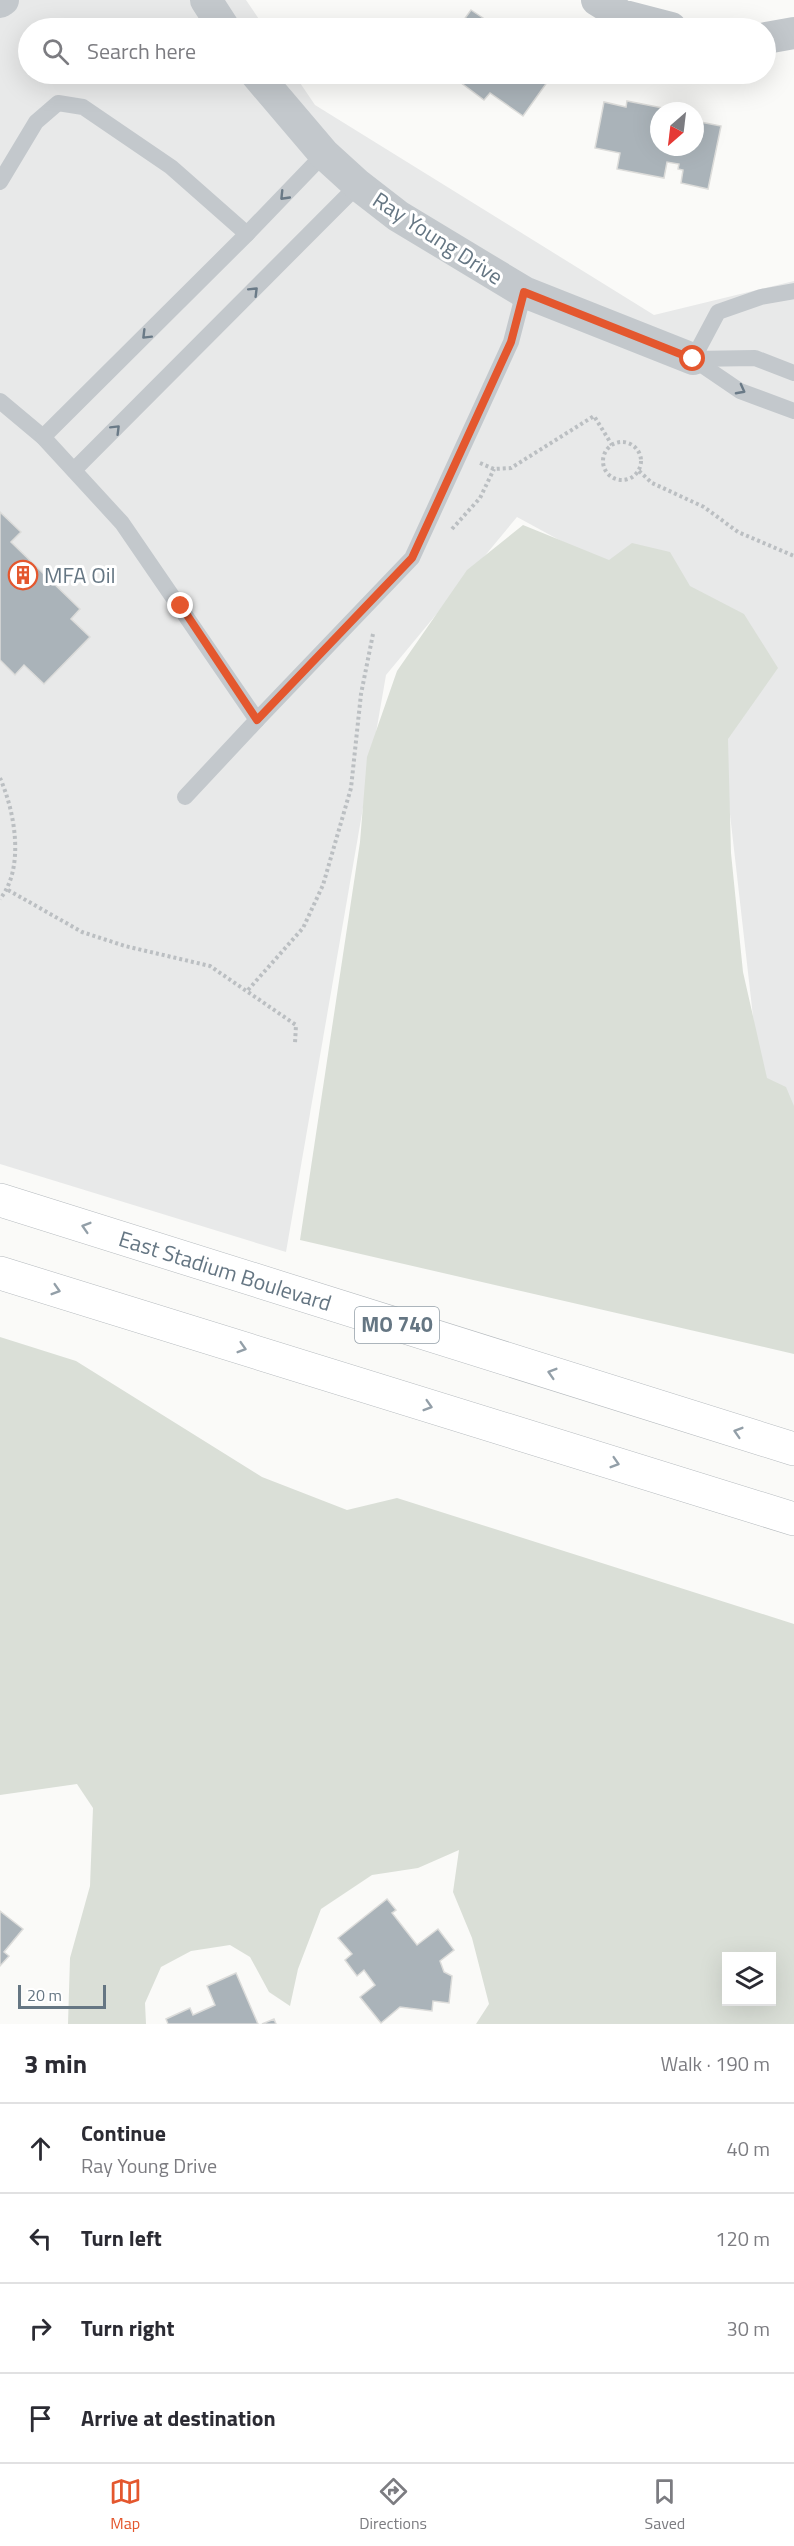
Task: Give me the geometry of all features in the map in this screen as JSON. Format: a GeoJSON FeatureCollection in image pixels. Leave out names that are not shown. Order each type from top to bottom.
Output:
{"type":"FeatureCollection","features":[{"type":"Feature","properties":{"kind":"main road","name":"East Stadium Boulevard"},"geometry":{"type":"LineString","coordinates":[[0,1200],[794,1449]]}},
{"type":"Feature","properties":{"kind":"main road"},"geometry":{"type":"LineString","coordinates":[[0,1273],[794,1519]]}},
{"type":"Feature","properties":{"kind":"street"},"geometry":{"type":"LineString","coordinates":[[206,0],[218,18]]}},
{"type":"Feature","properties":{"kind":"street"},"geometry":{"type":"LineString","coordinates":[[597,0],[621,15],[633,18]]}},
{"type":"Feature","properties":{"kind":"street"},"geometry":{"type":"LineString","coordinates":[[776,36],[794,33]]}},
{"type":"Feature","properties":{"kind":"street","name":"Ray Young Drive"},"geometry":{"type":"LineString","coordinates":[[264,84],[324,154],[358,185],[398,216],[524,292],[693,359]]}},
{"type":"Feature","properties":{"kind":"lane"},"geometry":{"type":"LineString","coordinates":[[0,182],[36,122],[58,103],[83,107],[171,167],[247,234]]}},
{"type":"Feature","properties":{"kind":"lane"},"geometry":{"type":"LineString","coordinates":[[43,437],[324,154]]}},
{"type":"Feature","properties":{"kind":"lane"},"geometry":{"type":"LineString","coordinates":[[74,470],[358,185]]}},
{"type":"Feature","properties":{"kind":"lane"},"geometry":{"type":"LineString","coordinates":[[693,359],[718,312],[761,297],[794,291]]}},
{"type":"Feature","properties":{"kind":"lane"},"geometry":{"type":"LineString","coordinates":[[185,797],[412,558],[511,342],[524,292]]}},
{"type":"Feature","properties":{"kind":"lane"},"geometry":{"type":"LineString","coordinates":[[693,359],[755,358],[794,373]]}},
{"type":"Feature","properties":{"kind":"lane"},"geometry":{"type":"LineString","coordinates":[[693,359],[740,391],[794,411]]}},
{"type":"Feature","properties":{"kind":"lane"},"geometry":{"type":"LineString","coordinates":[[0,401],[43,437],[122,523],[257,720]]}},
{"type":"Feature","properties":{"kind":"path"},"geometry":{"type":"LineString","coordinates":[[460,454],[494,469],[511,468],[594,416],[612,445]]}},
{"type":"Feature","properties":{"kind":"path"},"geometry":{"type":"LineString","coordinates":[[624,442],[636,448],[641,459],[639,471],[634,476],[623,480],[606,472],[604,454],[612,445],[624,442]]}},
{"type":"Feature","properties":{"kind":"path"},"geometry":{"type":"LineString","coordinates":[[449,532],[472,509],[494,469]]}},
{"type":"Feature","properties":{"kind":"path"},"geometry":{"type":"LineString","coordinates":[[639,471],[652,483],[704,507],[738,532],[794,556]]}},
{"type":"Feature","properties":{"kind":"path"},"geometry":{"type":"LineString","coordinates":[[248,990],[303,928],[323,885],[351,788],[361,694],[372,636],[377,626]]}},
{"type":"Feature","properties":{"kind":"path"},"geometry":{"type":"LineString","coordinates":[[0,778],[11,817],[15,842],[8,890],[0,899]]}},
{"type":"Feature","properties":{"kind":"path"},"geometry":{"type":"LineString","coordinates":[[8,890],[82,932],[125,946],[210,966],[296,1025],[294,1043]]}},
{"type":"Feature","properties":{"kind":"shaded area"},"geometry":{"type":"Polygon","coordinates":[[[0,0],[246,0],[258,18],[18,18],[18,84],[301,84],[315,105],[654,315],[794,281],[794,1169],[760,1078],[721,735],[743,640],[517,517],[386,675],[286,1252],[0,1164],[0,0]]]}},
{"type":"Feature","properties":{"kind":"shaded area"},"geometry":{"type":"Polygon","coordinates":[[[523,525],[609,560],[632,543],[670,552],[690,586],[744,614],[778,668],[728,739],[731,853],[743,972],[767,1078],[786,1087],[794,1106],[794,1354],[300,1240],[360,842],[367,757],[397,671],[467,570],[523,525]]]}},
{"type":"Feature","properties":{"kind":"shaded area"},"geometry":{"type":"Polygon","coordinates":[[[0,1337],[76,1361],[262,1477],[347,1510],[397,1498],[794,1624],[794,2024],[476,2024],[489,2004],[472,1938],[453,1892],[459,1850],[418,1868],[372,1875],[321,1909],[298,1969],[290,2006],[269,1992],[250,1957],[230,1945],[191,1951],[161,1967],[145,2003],[146,2024],[68,2024],[70,1958],[90,1886],[93,1808],[77,1784],[0,1795],[0,1337]]]}},
{"type":"Feature","properties":{"kind":"building"},"geometry":{"type":"Polygon","coordinates":[[[471,10],[483,18],[465,18],[471,10]]]}},
{"type":"Feature","properties":{"kind":"building"},"geometry":{"type":"Polygon","coordinates":[[[463,84],[546,84],[523,116],[490,93],[484,100],[463,84]]]}},
{"type":"Feature","properties":{"kind":"building"},"geometry":{"type":"Polygon","coordinates":[[[627,101],[650,106],[650,156],[704,156],[704,123],[721,126],[708,189],[681,183],[683,170],[678,169],[679,164],[667,162],[664,178],[617,169],[620,153],[595,148],[604,102],[626,107],[627,101]]]}},
{"type":"Feature","properties":{"kind":"building","name":"MFA Oil"},"geometry":{"type":"Polygon","coordinates":[[[0,512],[21,532],[11,542],[80,609],[71,619],[90,637],[44,684],[24,665],[15,675],[0,660],[0,512]]]}},
{"type":"Feature","properties":{"kind":"building"},"geometry":{"type":"Polygon","coordinates":[[[387,1899],[396,1910],[392,1913],[417,1945],[438,1929],[454,1950],[440,1961],[444,1972],[452,1976],[449,2003],[433,2001],[432,2011],[400,2007],[381,2023],[360,1997],[375,1985],[364,1970],[357,1976],[345,1960],[352,1954],[338,1938],[387,1899]]]}},
{"type":"Feature","properties":{"kind":"building"},"geometry":{"type":"Polygon","coordinates":[[[0,1911],[23,1929],[4,1952],[9,1956],[0,1966],[0,1911]]]}},
{"type":"Feature","properties":{"kind":"building"},"geometry":{"type":"Polygon","coordinates":[[[236,1973],[258,2024],[168,2024],[166,2019],[190,2008],[193,2015],[215,2005],[207,1986],[236,1973]]]}},
{"type":"Feature","properties":{"kind":"building"},"geometry":{"type":"Polygon","coordinates":[[[274,2019],[276,2024],[262,2024],[274,2019]]]}},
{"type":"Feature","properties":{"kind":"place","name":"MFA Oil"},"geometry":{"type":"Point","coordinates":[23,575]}},
{"type":"Feature","properties":{"kind":"route"},"geometry":{"type":"LineString","coordinates":[[181,606],[257,720],[412,558],[511,342],[524,292],[693,359]]}}]}
